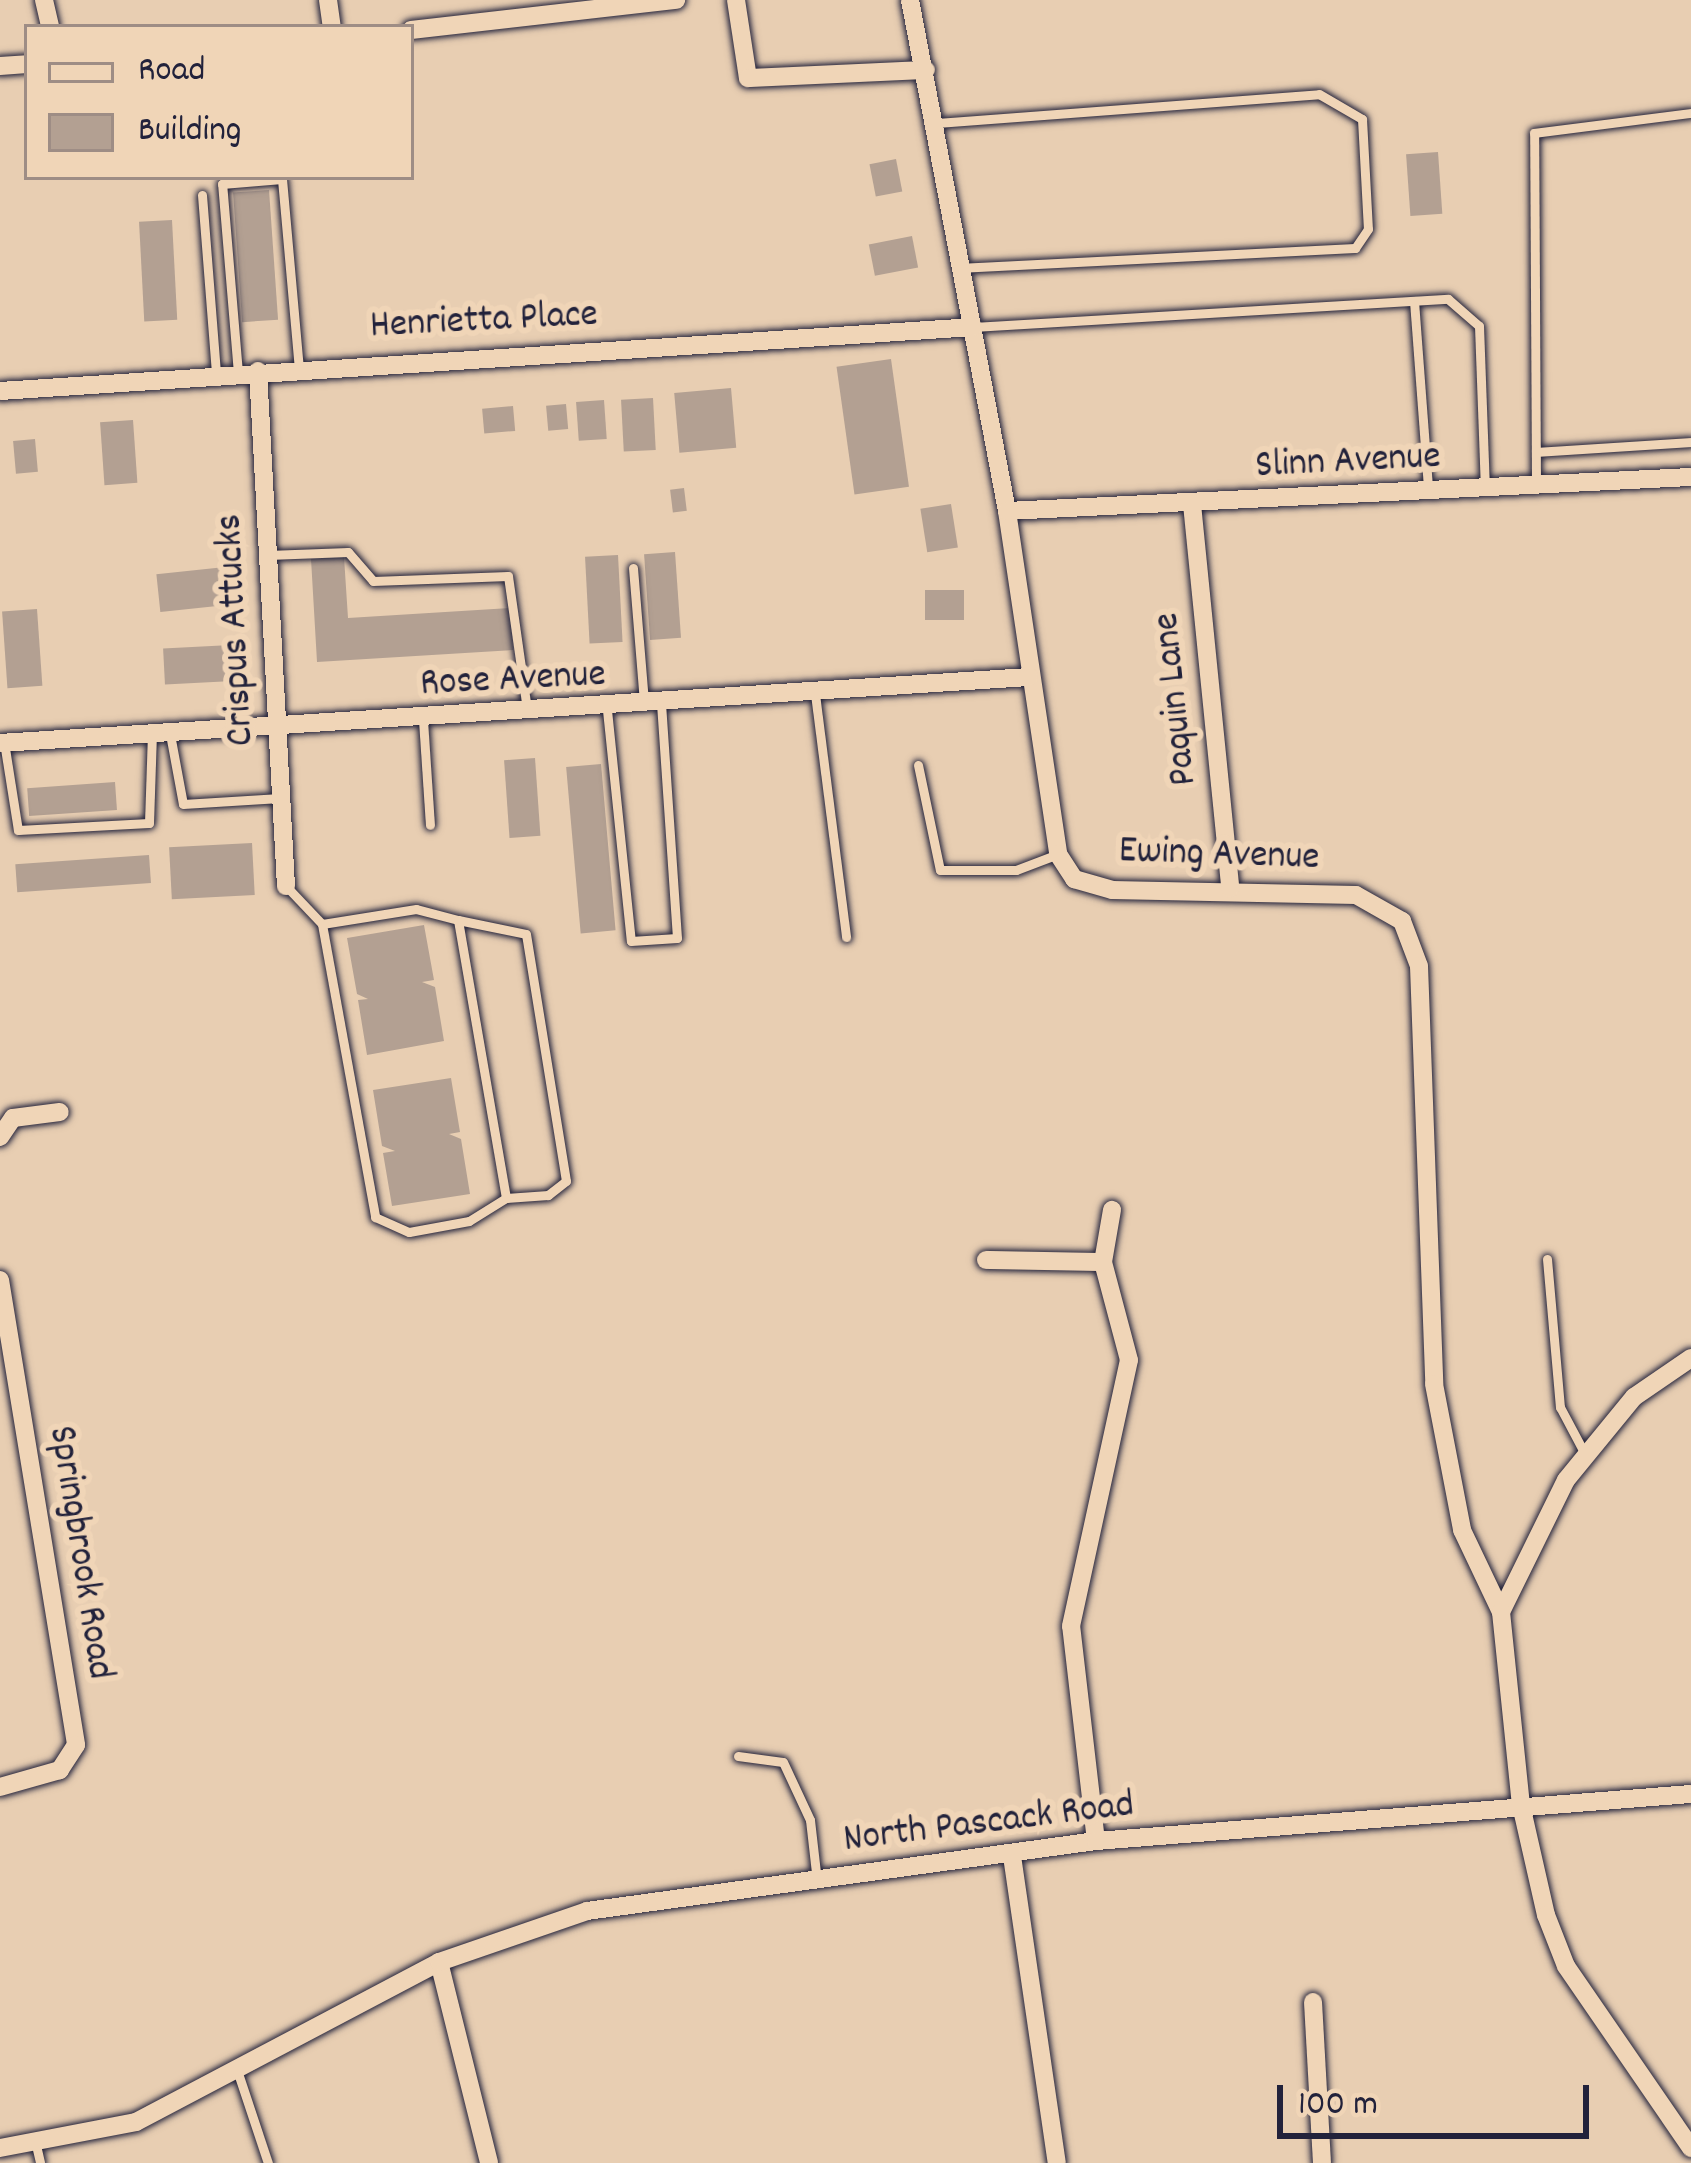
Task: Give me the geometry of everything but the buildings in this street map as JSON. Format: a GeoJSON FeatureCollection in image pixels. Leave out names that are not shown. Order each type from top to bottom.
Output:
{"type":"FeatureCollection","features":[{"type":"Feature","properties":{"kind":"street"},"geometry":{"type":"LineString","coordinates":[[414,29],[529,8],[676,0]]}},
{"type":"Feature","properties":{"kind":"street"},"geometry":{"type":"LineString","coordinates":[[736,0],[748,78],[926,70]]}},
{"type":"Feature","properties":{"kind":"street"},"geometry":{"type":"LineString","coordinates":[[910,0],[1007,511],[1058,854]]}},
{"type":"Feature","properties":{"kind":"street","name":"Henrietta Place"},"geometry":{"type":"LineString","coordinates":[[0,392],[298,368],[973,328]]}},
{"type":"Feature","properties":{"kind":"street","name":"Crispus Attucks"},"geometry":{"type":"LineString","coordinates":[[248,372],[268,555],[286,886]]}},
{"type":"Feature","properties":{"kind":"street","name":"Slinn Avenue"},"geometry":{"type":"LineString","coordinates":[[1007,511],[1428,494],[1691,477]]}},
{"type":"Feature","properties":{"kind":"street","name":"Paquin Lane"},"geometry":{"type":"LineString","coordinates":[[1192,505],[1230,888]]}},
{"type":"Feature","properties":{"kind":"street","name":"Rose Avenue"},"geometry":{"type":"LineString","coordinates":[[2,742],[607,710],[1029,676]]}},
{"type":"Feature","properties":{"kind":"street","name":"Ewing Avenue"},"geometry":{"type":"LineString","coordinates":[[1058,854],[1074,879],[1112,890],[1230,888],[1356,896],[1402,921],[1419,966],[1434,1384],[1462,1530],[1501,1612]]}},
{"type":"Feature","properties":{"kind":"street"},"geometry":{"type":"LineString","coordinates":[[0,1137],[13,1118],[60,1112]]}},
{"type":"Feature","properties":{"kind":"street"},"geometry":{"type":"LineString","coordinates":[[1096,1841],[1071,1626],[1129,1360],[1102,1262],[1112,1210]]}},
{"type":"Feature","properties":{"kind":"street"},"geometry":{"type":"LineString","coordinates":[[986,1260],[1102,1262]]}},
{"type":"Feature","properties":{"kind":"street","name":"Springbrook Road"},"geometry":{"type":"LineString","coordinates":[[0,1280],[76,1744],[60,1770],[0,1787]]}},
{"type":"Feature","properties":{"kind":"street"},"geometry":{"type":"LineString","coordinates":[[1691,1358],[1634,1397],[1586,1456],[1501,1612],[1521,1805],[1566,1966],[1691,2148]]}},
{"type":"Feature","properties":{"kind":"street","name":"North Pascack Road"},"geometry":{"type":"LineString","coordinates":[[0,2148],[38,2154],[136,2122],[439,1962],[586,1911],[1096,1841],[1691,1794]]}},
{"type":"Feature","properties":{"kind":"street"},"geometry":{"type":"LineString","coordinates":[[1012,1856],[1057,2163]]}},
{"type":"Feature","properties":{"kind":"street"},"geometry":{"type":"LineString","coordinates":[[439,1962],[489,2163]]}},
{"type":"Feature","properties":{"kind":"street"},"geometry":{"type":"LineString","coordinates":[[1312,2002],[1322,2163]]}},
{"type":"Feature","properties":{"kind":"lane"},"geometry":{"type":"LineString","coordinates":[[937,123],[1318,94],[1362,118],[1368,229],[1354,248],[963,268]]}},
{"type":"Feature","properties":{"kind":"lane"},"geometry":{"type":"LineString","coordinates":[[1536,487],[1534,134],[1691,113]]}},
{"type":"Feature","properties":{"kind":"lane"},"geometry":{"type":"LineString","coordinates":[[248,372],[222,184],[262,180]]}},
{"type":"Feature","properties":{"kind":"lane"},"geometry":{"type":"LineString","coordinates":[[282,180],[298,368]]}},
{"type":"Feature","properties":{"kind":"lane"},"geometry":{"type":"LineString","coordinates":[[202,195],[216,374]]}},
{"type":"Feature","properties":{"kind":"lane"},"geometry":{"type":"LineString","coordinates":[[973,328],[1414,301],[1468,306],[1479,326],[1485,490]]}},
{"type":"Feature","properties":{"kind":"lane"},"geometry":{"type":"LineString","coordinates":[[1414,301],[1428,494]]}},
{"type":"Feature","properties":{"kind":"lane"},"geometry":{"type":"LineString","coordinates":[[1536,452],[1691,442]]}},
{"type":"Feature","properties":{"kind":"lane"},"geometry":{"type":"LineString","coordinates":[[268,555],[348,552],[373,581],[508,575],[527,714]]}},
{"type":"Feature","properties":{"kind":"lane"},"geometry":{"type":"LineString","coordinates":[[607,710],[631,941],[677,938],[633,568]]}},
{"type":"Feature","properties":{"kind":"lane"},"geometry":{"type":"LineString","coordinates":[[815,694],[846,937]]}},
{"type":"Feature","properties":{"kind":"lane"},"geometry":{"type":"LineString","coordinates":[[423,720],[430,825]]}},
{"type":"Feature","properties":{"kind":"lane"},"geometry":{"type":"LineString","coordinates":[[2,742],[18,830],[149,823],[161,734]]}},
{"type":"Feature","properties":{"kind":"lane"},"geometry":{"type":"LineString","coordinates":[[161,734],[183,804],[280,797]]}},
{"type":"Feature","properties":{"kind":"lane"},"geometry":{"type":"LineString","coordinates":[[918,765],[940,870],[1016,870],[1058,854]]}},
{"type":"Feature","properties":{"kind":"lane"},"geometry":{"type":"LineString","coordinates":[[286,886],[322,924],[375,1217],[409,1232],[469,1221],[506,1198],[548,1195],[566,1180],[526,934],[416,909],[322,924]]}},
{"type":"Feature","properties":{"kind":"lane"},"geometry":{"type":"LineString","coordinates":[[458,920],[506,1198]]}},
{"type":"Feature","properties":{"kind":"lane"},"geometry":{"type":"LineString","coordinates":[[1547,1259],[1560,1407],[1586,1456]]}},
{"type":"Feature","properties":{"kind":"lane"},"geometry":{"type":"LineString","coordinates":[[738,1756],[783,1762],[809,1820],[817,1881]]}},
{"type":"Feature","properties":{"kind":"lane"},"geometry":{"type":"LineString","coordinates":[[237,2070],[268,2163]]}}]}
